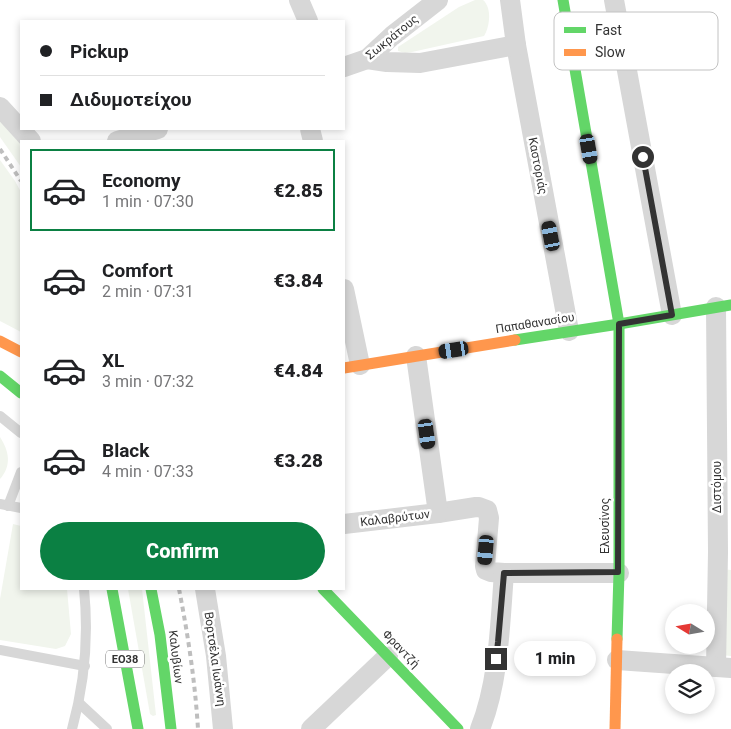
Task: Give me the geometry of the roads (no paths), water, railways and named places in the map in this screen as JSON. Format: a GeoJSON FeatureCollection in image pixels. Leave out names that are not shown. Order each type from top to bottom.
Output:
{"type":"FeatureCollection","features":[{"type":"Feature","properties":{"kind":"main road","name":"Ελευσίνος"},"geometry":{"type":"LineString","coordinates":[[575,70],[619,324],[615,729]]}},
{"type":"Feature","properties":{"kind":"main road","name":"Παπαθανασίου"},"geometry":{"type":"LineString","coordinates":[[352,367],[723,306]]}},
{"type":"Feature","properties":{"kind":"main road"},"geometry":{"type":"LineString","coordinates":[[0,342],[20,352]]}},
{"type":"Feature","properties":{"kind":"main road"},"geometry":{"type":"LineString","coordinates":[[0,376],[20,392]]}},
{"type":"Feature","properties":{"kind":"main road","name":"ΕΟ38"},"geometry":{"type":"LineString","coordinates":[[112,590],[138,729]]}},
{"type":"Feature","properties":{"kind":"main road","name":"Καλυβίων"},"geometry":{"type":"LineString","coordinates":[[152,590],[160,635],[168,729]]}},
{"type":"Feature","properties":{"kind":"main road","name":"Φραντζή"},"geometry":{"type":"LineString","coordinates":[[324,590],[458,729]]}},
{"type":"Feature","properties":{"kind":"street"},"geometry":{"type":"LineString","coordinates":[[299,0],[308,20]]}},
{"type":"Feature","properties":{"kind":"street","name":"Σωκράτους"},"geometry":{"type":"LineString","coordinates":[[345,67],[367,59],[392,36],[438,0]]}},
{"type":"Feature","properties":{"kind":"street","name":"Καστοριάς"},"geometry":{"type":"LineString","coordinates":[[510,0],[516,45],[569,331]]}},
{"type":"Feature","properties":{"kind":"street"},"geometry":{"type":"LineString","coordinates":[[367,59],[420,63],[516,45]]}},
{"type":"Feature","properties":{"kind":"street"},"geometry":{"type":"LineString","coordinates":[[627,70],[672,315]]}},
{"type":"Feature","properties":{"kind":"street"},"geometry":{"type":"LineString","coordinates":[[0,107],[20,129]]}},
{"type":"Feature","properties":{"kind":"street"},"geometry":{"type":"LineString","coordinates":[[21,130],[30,140]]}},
{"type":"Feature","properties":{"kind":"street"},"geometry":{"type":"LineString","coordinates":[[120,140],[155,130]]}},
{"type":"Feature","properties":{"kind":"street"},"geometry":{"type":"LineString","coordinates":[[345,299],[352,367]]}},
{"type":"Feature","properties":{"kind":"street","name":"Διστόμου"},"geometry":{"type":"LineString","coordinates":[[723,306],[724,667]]}},
{"type":"Feature","properties":{"kind":"street","name":"Καλαβρύτων"},"geometry":{"type":"LineString","coordinates":[[345,524],[438,513],[416,356]]}},
{"type":"Feature","properties":{"kind":"street"},"geometry":{"type":"LineString","coordinates":[[438,513],[476,507],[487,510],[489,518],[485,568],[491,572],[618,572]]}},
{"type":"Feature","properties":{"kind":"street"},"geometry":{"type":"LineString","coordinates":[[480,729],[490,698],[497,651],[504,573]]}},
{"type":"Feature","properties":{"kind":"street","name":"Βορτσέλα Ιωάννη"},"geometry":{"type":"LineString","coordinates":[[205,590],[221,694],[223,729]]}},
{"type":"Feature","properties":{"kind":"street"},"geometry":{"type":"LineString","coordinates":[[311,729],[388,656]]}},
{"type":"Feature","properties":{"kind":"street"},"geometry":{"type":"LineString","coordinates":[[617,660],[724,667]]}},
{"type":"Feature","properties":{"kind":"lane"},"geometry":{"type":"LineString","coordinates":[[0,416],[20,432]]}},
{"type":"Feature","properties":{"kind":"lane"},"geometry":{"type":"LineString","coordinates":[[20,474],[4,505],[20,508]]}},
{"type":"Feature","properties":{"kind":"lane"},"geometry":{"type":"LineString","coordinates":[[72,729],[79,703],[85,666],[86,609],[84,590]]}},
{"type":"Feature","properties":{"kind":"lane"},"geometry":{"type":"LineString","coordinates":[[0,650],[85,666]]}},
{"type":"Feature","properties":{"kind":"lane"},"geometry":{"type":"LineString","coordinates":[[79,703],[107,729]]}},
{"type":"Feature","properties":{"kind":"railway"},"geometry":{"type":"LineString","coordinates":[[0,149],[20,179]]}},
{"type":"Feature","properties":{"kind":"railway"},"geometry":{"type":"LineString","coordinates":[[179,590],[191,658],[198,729]]}}]}
